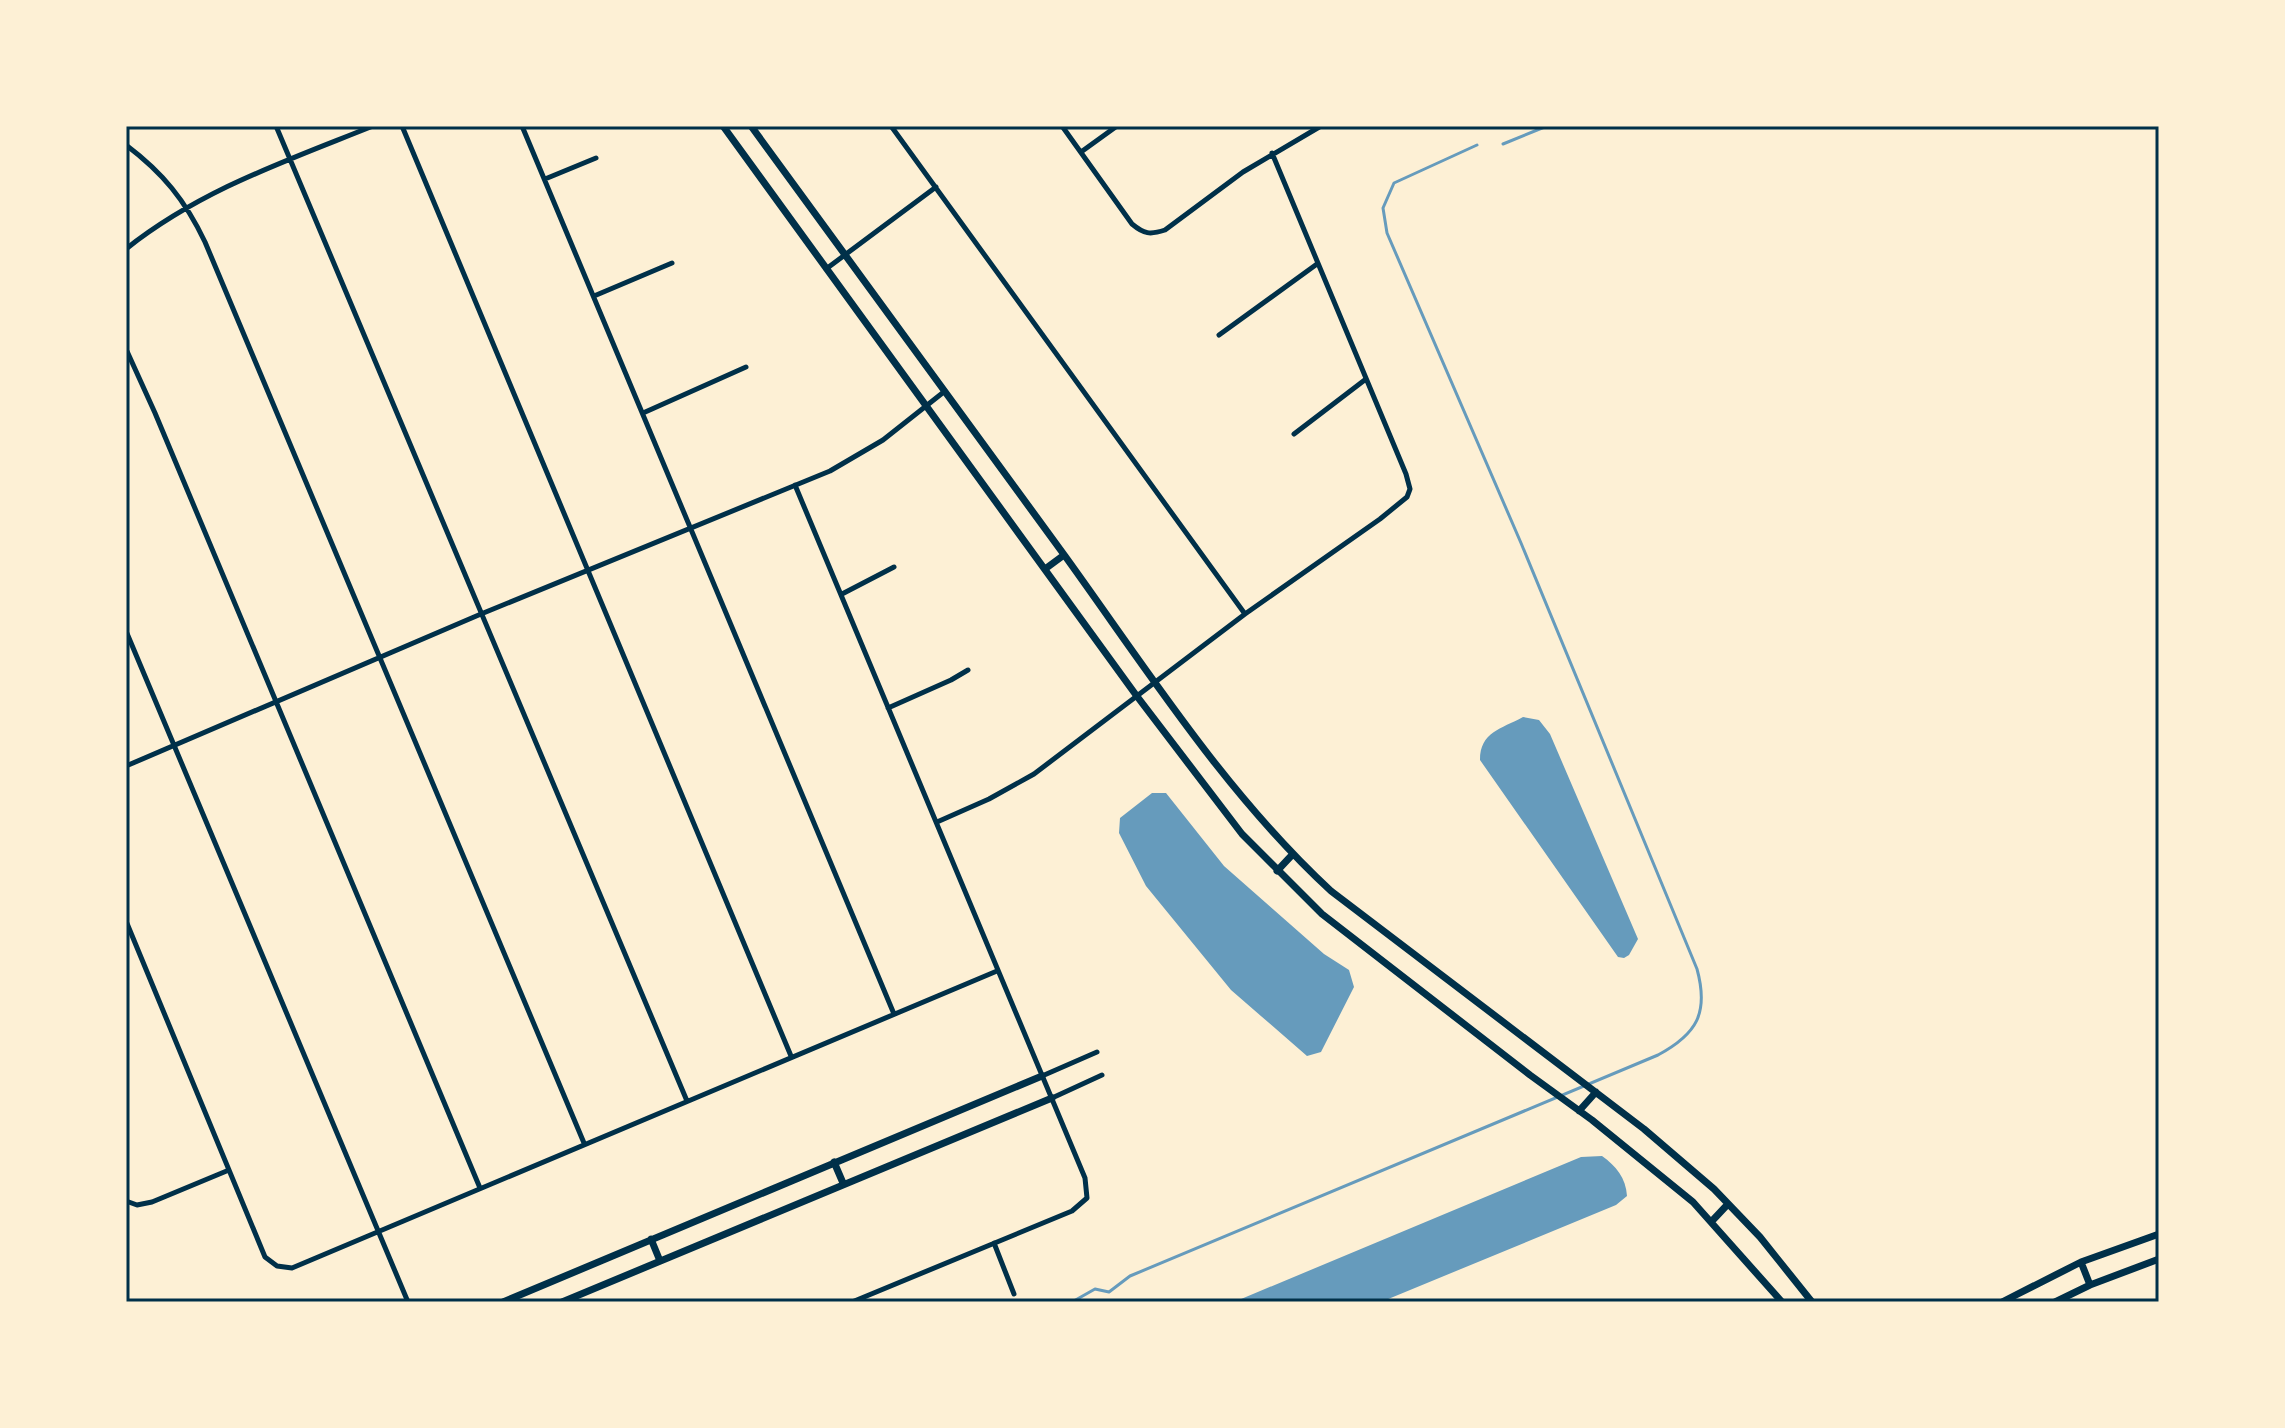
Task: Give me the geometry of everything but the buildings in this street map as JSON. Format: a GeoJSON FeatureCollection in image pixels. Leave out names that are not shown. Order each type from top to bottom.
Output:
{"type":"FeatureCollection","features":[{"type":"Feature","properties":{"kind":"main road"},"geometry":{"type":"LineString","coordinates":[[751,126],[1229,782],[1292,855],[1331,891],[1617,1108],[1714,1189],[1760,1237],[1812,1302]]}},
{"type":"Feature","properties":{"kind":"main road"},"geometry":{"type":"LineString","coordinates":[[727,127],[826,269],[1136,695],[1242,834],[1322,914],[1592,1120],[1693,1202],[1782,1302]]}},
{"type":"Feature","properties":{"kind":"main road"},"geometry":{"type":"LineString","coordinates":[[1045,569],[1064,555]]}},
{"type":"Feature","properties":{"kind":"main road"},"geometry":{"type":"LineString","coordinates":[[1277,871],[1292,855]]}},
{"type":"Feature","properties":{"kind":"main road"},"geometry":{"type":"LineString","coordinates":[[503,1302],[1042,1076]]}},
{"type":"Feature","properties":{"kind":"main road"},"geometry":{"type":"LineString","coordinates":[[1579,1111],[1596,1092]]}},
{"type":"Feature","properties":{"kind":"main road"},"geometry":{"type":"LineString","coordinates":[[562,1302],[1052,1098]]}},
{"type":"Feature","properties":{"kind":"main road"},"geometry":{"type":"LineString","coordinates":[[834,1162],[843,1183]]}},
{"type":"Feature","properties":{"kind":"main road"},"geometry":{"type":"LineString","coordinates":[[1712,1221],[1728,1204]]}},
{"type":"Feature","properties":{"kind":"main road"},"geometry":{"type":"LineString","coordinates":[[2002,1302],[2081,1262],[2159,1234]]}},
{"type":"Feature","properties":{"kind":"main road"},"geometry":{"type":"LineString","coordinates":[[651,1239],[660,1261]]}},
{"type":"Feature","properties":{"kind":"main road"},"geometry":{"type":"LineString","coordinates":[[2055,1302],[2159,1259]]}},
{"type":"Feature","properties":{"kind":"main road"},"geometry":{"type":"LineString","coordinates":[[2081,1262],[2090,1285]]}},
{"type":"Feature","properties":{"kind":"street"},"geometry":{"type":"LineString","coordinates":[[276,126],[687,1101]]}},
{"type":"Feature","properties":{"kind":"street"},"geometry":{"type":"LineString","coordinates":[[126,249],[186,207],[244,177],[373,126]]}},
{"type":"Feature","properties":{"kind":"street"},"geometry":{"type":"LineString","coordinates":[[402,126],[791,1056]]}},
{"type":"Feature","properties":{"kind":"street"},"geometry":{"type":"LineString","coordinates":[[522,126],[894,1014]]}},
{"type":"Feature","properties":{"kind":"street"},"geometry":{"type":"LineString","coordinates":[[891,126],[1245,614]]}},
{"type":"Feature","properties":{"kind":"street"},"geometry":{"type":"LineString","coordinates":[[1062,126],[1132,224],[1151,235],[1165,230],[1272,153],[1321,126]]}},
{"type":"Feature","properties":{"kind":"street"},"geometry":{"type":"LineString","coordinates":[[1081,152],[1117,126]]}},
{"type":"Feature","properties":{"kind":"street"},"geometry":{"type":"LineString","coordinates":[[126,145],[163,175],[186,207],[205,242],[584,1143]]}},
{"type":"Feature","properties":{"kind":"street"},"geometry":{"type":"LineString","coordinates":[[937,822],[989,799],[1034,774],[1245,614],[1407,497],[1410,489],[1406,474],[1272,153]]}},
{"type":"Feature","properties":{"kind":"street"},"geometry":{"type":"LineString","coordinates":[[545,179],[596,158]]}},
{"type":"Feature","properties":{"kind":"street"},"geometry":{"type":"LineString","coordinates":[[826,269],[936,187]]}},
{"type":"Feature","properties":{"kind":"street"},"geometry":{"type":"LineString","coordinates":[[594,296],[672,263]]}},
{"type":"Feature","properties":{"kind":"street"},"geometry":{"type":"LineString","coordinates":[[1219,335],[1317,264]]}},
{"type":"Feature","properties":{"kind":"street"},"geometry":{"type":"LineString","coordinates":[[126,349],[481,1189]]}},
{"type":"Feature","properties":{"kind":"street"},"geometry":{"type":"LineString","coordinates":[[643,413],[746,367]]}},
{"type":"Feature","properties":{"kind":"street"},"geometry":{"type":"LineString","coordinates":[[1294,434],[1366,379]]}},
{"type":"Feature","properties":{"kind":"street"},"geometry":{"type":"LineString","coordinates":[[126,766],[853,459],[883,440],[945,391]]}},
{"type":"Feature","properties":{"kind":"street"},"geometry":{"type":"LineString","coordinates":[[795,485],[1085,1178],[1087,1198],[1072,1211],[852,1302]]}},
{"type":"Feature","properties":{"kind":"street"},"geometry":{"type":"LineString","coordinates":[[842,594],[894,567]]}},
{"type":"Feature","properties":{"kind":"street"},"geometry":{"type":"LineString","coordinates":[[126,631],[408,1302]]}},
{"type":"Feature","properties":{"kind":"street"},"geometry":{"type":"LineString","coordinates":[[888,708],[968,670]]}},
{"type":"Feature","properties":{"kind":"street"},"geometry":{"type":"LineString","coordinates":[[126,921],[265,1257],[277,1266],[292,1268],[997,971]]}},
{"type":"Feature","properties":{"kind":"street"},"geometry":{"type":"LineString","coordinates":[[1042,1076],[1097,1052]]}},
{"type":"Feature","properties":{"kind":"street"},"geometry":{"type":"LineString","coordinates":[[1052,1098],[1102,1075]]}},
{"type":"Feature","properties":{"kind":"street"},"geometry":{"type":"LineString","coordinates":[[126,1201],[137,1205],[152,1202],[229,1170]]}},
{"type":"Feature","properties":{"kind":"street"},"geometry":{"type":"LineString","coordinates":[[993,1243],[1014,1294]]}},
{"type":"Feature","properties":{"kind":"water"},"geometry":{"type":"Polygon","coordinates":[[[1523,717],[1539,720],[1550,734],[1638,939],[1624,958],[1618,957],[1480,760],[1484,743],[1493,732],[1523,717]]]}},
{"type":"Feature","properties":{"kind":"water"},"geometry":{"type":"Polygon","coordinates":[[[1152,793],[1166,793],[1224,866],[1324,954],[1349,970],[1354,987],[1321,1052],[1307,1056],[1231,990],[1146,886],[1119,833],[1120,818],[1152,793]]]}},
{"type":"Feature","properties":{"kind":"water"},"geometry":{"type":"Polygon","coordinates":[[[1602,1156],[1616,1168],[1625,1184],[1627,1196],[1616,1205],[1381,1302],[1234,1302],[1581,1157],[1602,1156]]]}},
{"type":"Feature","properties":{"kind":"waterway"},"geometry":{"type":"LineString","coordinates":[[1503,144],[1547,126]]}},
{"type":"Feature","properties":{"kind":"waterway"},"geometry":{"type":"LineString","coordinates":[[1072,1302],[1095,1289],[1109,1292],[1130,1276],[1658,1055],[1682,1039],[1697,1021],[1701,998],[1697,969],[1521,543],[1387,233],[1383,208],[1394,183],[1477,145]]}}]}
